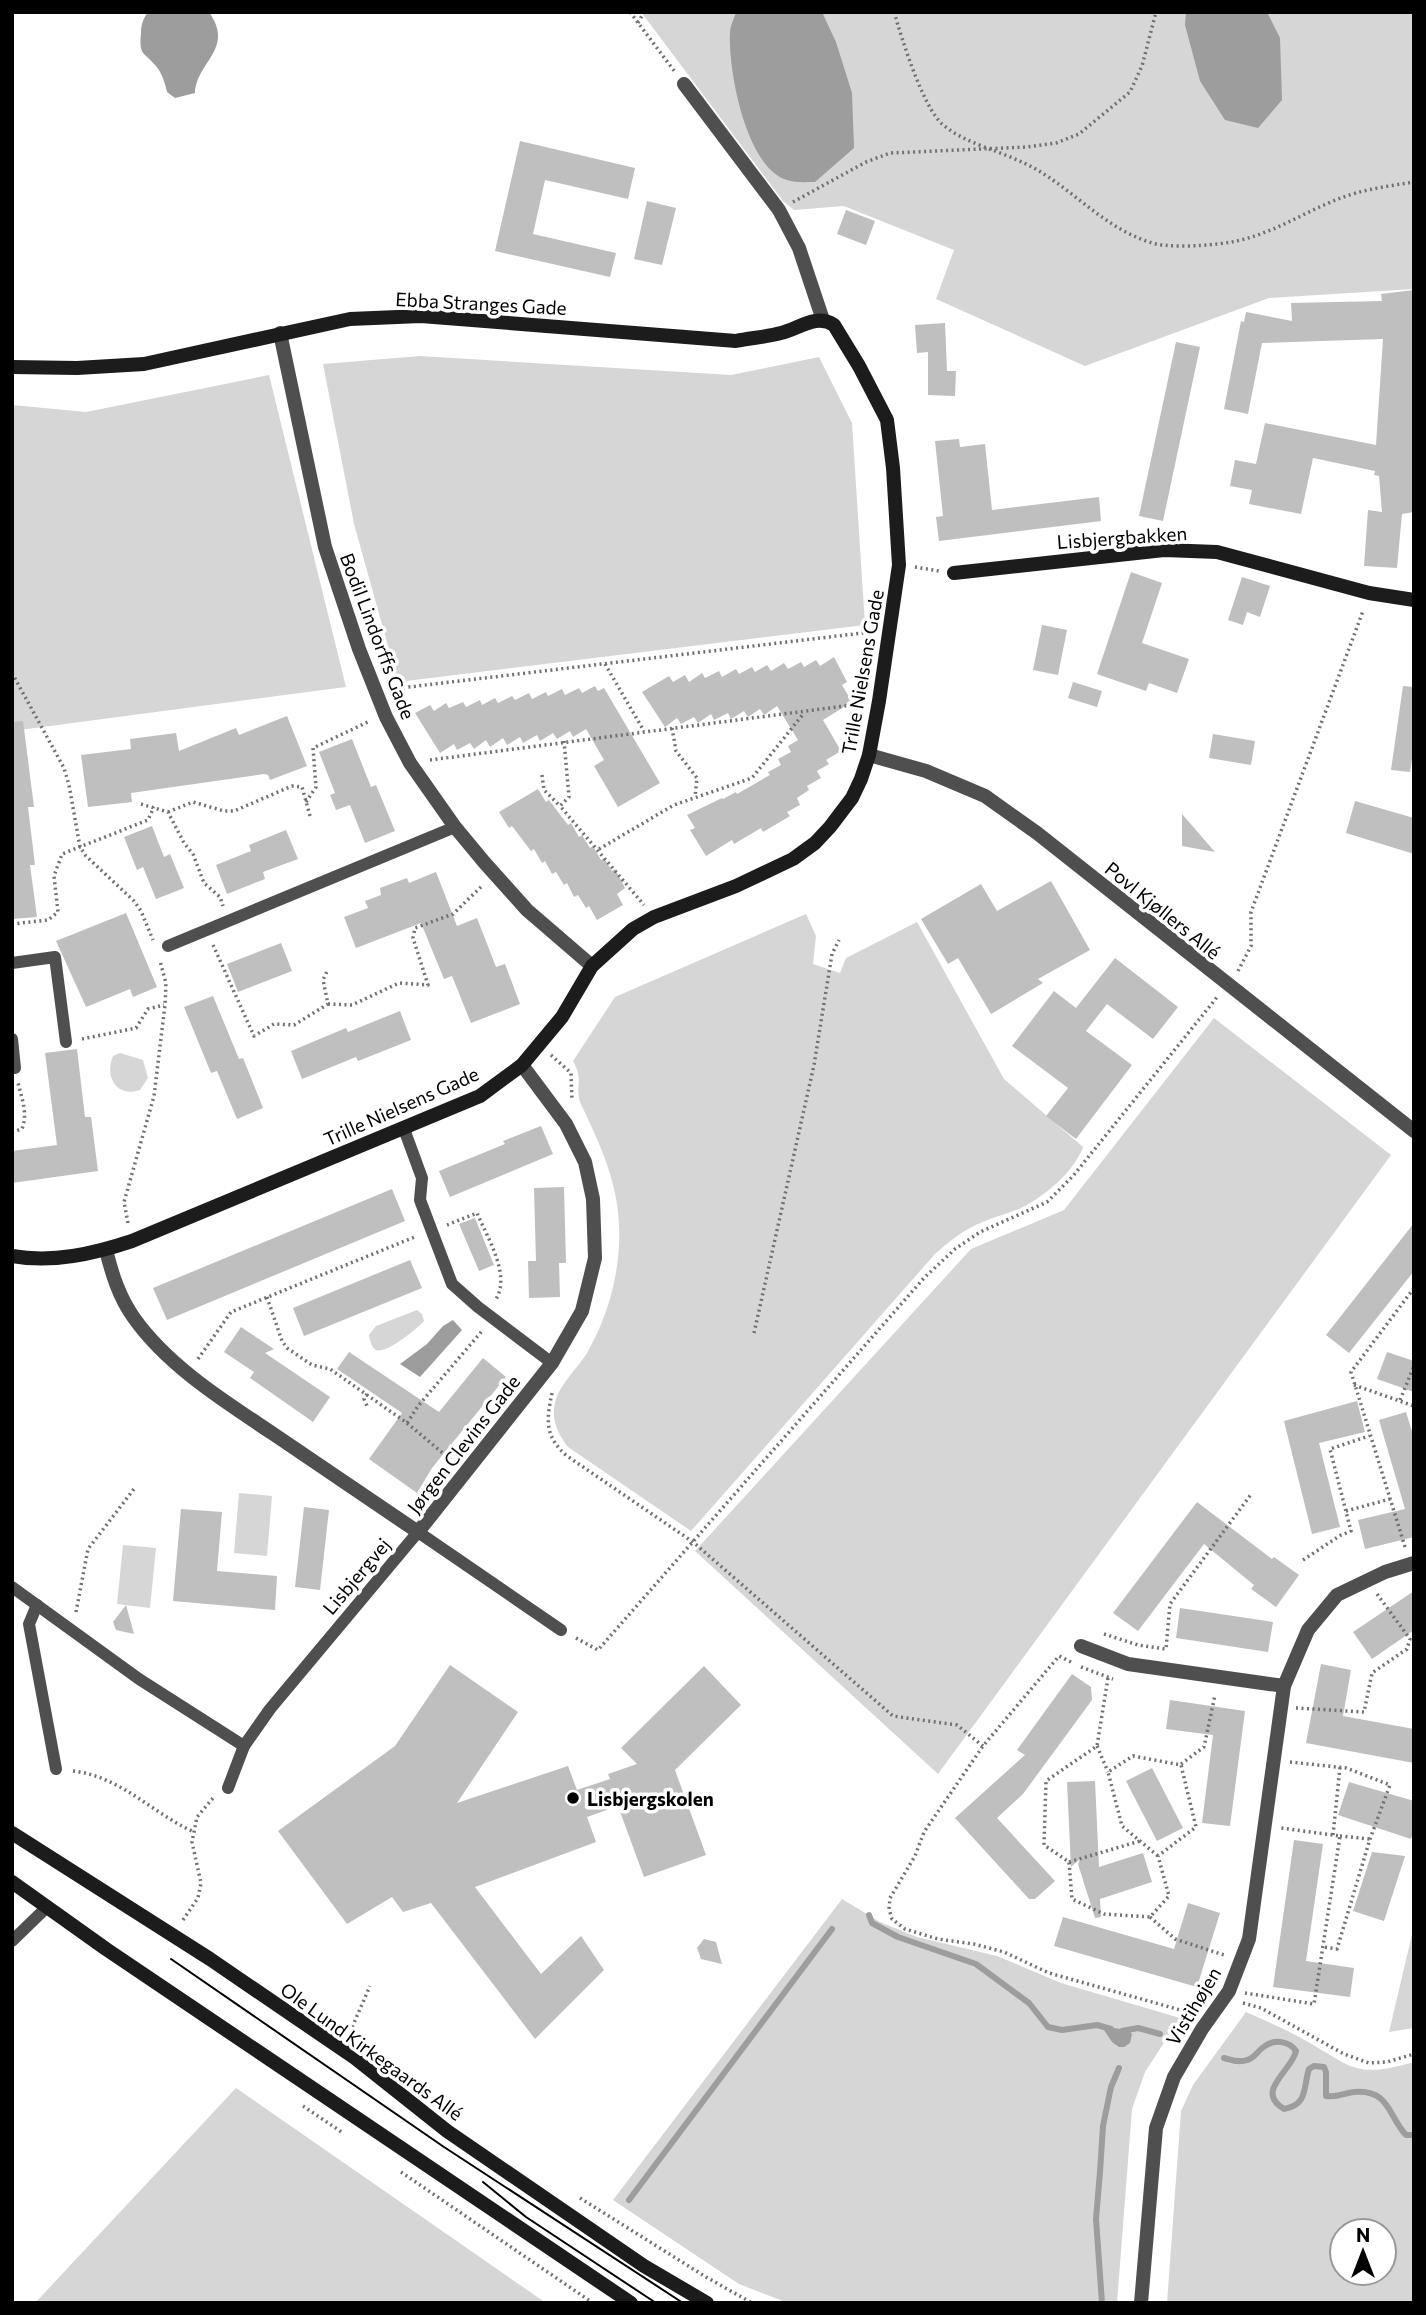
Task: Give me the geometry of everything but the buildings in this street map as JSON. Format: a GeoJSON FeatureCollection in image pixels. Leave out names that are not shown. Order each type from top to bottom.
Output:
{"type":"FeatureCollection","features":[{"type":"Feature","properties":{"kind":"street","name":"Trille Nielsens Gade"},"geometry":{"type":"LineString","coordinates":[[12,1256],[68,1257],[106,1250],[480,1096],[522,1065],[562,1017],[592,967],[633,929],[654,917],[736,886],[793,859],[831,827],[852,798],[869,755],[899,565],[887,420],[844,340],[834,325],[823,320],[799,248],[779,211],[684,84]]}},
{"type":"Feature","properties":{"kind":"street","name":"Ebba Stranges Gade"},"geometry":{"type":"LineString","coordinates":[[12,367],[77,368],[144,364],[350,319],[421,316],[736,341],[783,333],[823,320]]}},
{"type":"Feature","properties":{"kind":"street","name":"Bodil Lindorffs Gade"},"geometry":{"type":"LineString","coordinates":[[280,333],[324,547],[385,715],[411,763],[455,827],[527,911],[592,967]]}},
{"type":"Feature","properties":{"kind":"street","name":"Lisbjergbakken"},"geometry":{"type":"LineString","coordinates":[[954,573],[1152,551],[1217,552],[1369,593],[1414,600]]}},
{"type":"Feature","properties":{"kind":"street","name":"Povl Kjøllers Allé"},"geometry":{"type":"LineString","coordinates":[[869,755],[926,771],[985,796],[1037,833],[1414,1131]]}},
{"type":"Feature","properties":{"kind":"street","name":"Jørgen Clevins Gade"},"geometry":{"type":"LineString","coordinates":[[106,1250],[114,1283],[134,1318],[156,1345],[233,1406],[418,1532],[552,1363],[582,1311],[594,1258],[593,1199],[585,1162],[566,1124],[522,1065]]}},
{"type":"Feature","properties":{"kind":"street","name":"Vistihøjen"},"geometry":{"type":"LineString","coordinates":[[1141,2303],[1156,2128],[1174,2077],[1227,1994],[1249,1938],[1284,1686],[1308,1630],[1337,1594],[1385,1572],[1412,1564]]}},
{"type":"Feature","properties":{"kind":"street"},"geometry":{"type":"LineString","coordinates":[[1080,1646],[1128,1664],[1284,1686]]}},
{"type":"Feature","properties":{"kind":"street","name":"Ole Lund Kirkegaards Allé"},"geometry":{"type":"LineString","coordinates":[[12,1833],[174,1935],[355,2058],[447,2132],[644,2266],[707,2303]]}},
{"type":"Feature","properties":{"kind":"street"},"geometry":{"type":"LineString","coordinates":[[12,1882],[106,1949],[631,2303]]}},
{"type":"Feature","properties":{"kind":"lane"},"geometry":{"type":"LineString","coordinates":[[168,946],[455,827]]}},
{"type":"Feature","properties":{"kind":"lane"},"geometry":{"type":"LineString","coordinates":[[12,963],[55,957],[66,1042]]}},
{"type":"Feature","properties":{"kind":"lane"},"geometry":{"type":"LineString","coordinates":[[12,1039],[15,1068]]}},
{"type":"Feature","properties":{"kind":"lane"},"geometry":{"type":"LineString","coordinates":[[404,1129],[422,1178],[420,1200],[452,1284],[552,1363]]}},
{"type":"Feature","properties":{"kind":"lane","name":"Lisbjergvej"},"geometry":{"type":"LineString","coordinates":[[228,1788],[244,1746],[270,1709],[418,1532],[561,1630]]}},
{"type":"Feature","properties":{"kind":"lane"},"geometry":{"type":"LineString","coordinates":[[12,1587],[139,1679],[244,1746]]}},
{"type":"Feature","properties":{"kind":"lane"},"geometry":{"type":"LineString","coordinates":[[37,1605],[29,1624],[56,1769]]}},
{"type":"Feature","properties":{"kind":"lane"},"geometry":{"type":"LineString","coordinates":[[12,1941],[47,1907]]}},
{"type":"Feature","properties":{"kind":"path"},"geometry":{"type":"LineString","coordinates":[[629,12],[684,84]]}},
{"type":"Feature","properties":{"kind":"path"},"geometry":{"type":"LineString","coordinates":[[638,23],[644,12]]}},
{"type":"Feature","properties":{"kind":"path"},"geometry":{"type":"LineString","coordinates":[[894,12],[909,61],[934,113],[942,123],[963,137],[1049,177],[1096,214],[1150,243],[1218,244],[1255,238],[1356,193],[1414,182]]}},
{"type":"Feature","properties":{"kind":"path"},"geometry":{"type":"LineString","coordinates":[[779,211],[866,162],[890,153],[993,149],[1056,143],[1079,134],[1130,92],[1142,66],[1156,12]]}},
{"type":"Feature","properties":{"kind":"path"},"geometry":{"type":"LineString","coordinates":[[899,565],[954,573]]}},
{"type":"Feature","properties":{"kind":"path"},"geometry":{"type":"LineString","coordinates":[[561,1630],[598,1650],[925,1278],[955,1249],[980,1232],[1047,1202],[1073,1176],[1242,967],[1251,946],[1251,912],[1369,593]]}},
{"type":"Feature","properties":{"kind":"path"},"geometry":{"type":"LineString","coordinates":[[376,691],[890,630]]}},
{"type":"Feature","properties":{"kind":"path"},"geometry":{"type":"LineString","coordinates":[[605,664],[644,731]]}},
{"type":"Feature","properties":{"kind":"path"},"geometry":{"type":"LineString","coordinates":[[12,673],[64,768],[80,847],[141,911],[157,951],[166,984],[154,1096],[124,1202],[132,1241]]}},
{"type":"Feature","properties":{"kind":"path"},"geometry":{"type":"LineString","coordinates":[[411,763],[879,701]]}},
{"type":"Feature","properties":{"kind":"path"},"geometry":{"type":"LineString","coordinates":[[599,849],[663,811],[752,778],[805,711]]}},
{"type":"Feature","properties":{"kind":"path"},"geometry":{"type":"LineString","coordinates":[[306,802],[316,787],[313,748],[385,715]]}},
{"type":"Feature","properties":{"kind":"path"},"geometry":{"type":"LineString","coordinates":[[672,728],[676,751],[697,778],[695,797]]}},
{"type":"Feature","properties":{"kind":"path"},"geometry":{"type":"LineString","coordinates":[[560,806],[569,797],[564,741]]}},
{"type":"Feature","properties":{"kind":"path"},"geometry":{"type":"LineString","coordinates":[[542,775],[544,790],[599,849],[654,917]]}},
{"type":"Feature","properties":{"kind":"path"},"geometry":{"type":"LineString","coordinates":[[141,804],[168,812],[193,802],[224,811],[234,811],[292,786],[302,787],[310,816]]}},
{"type":"Feature","properties":{"kind":"path"},"geometry":{"type":"LineString","coordinates":[[12,924],[48,920],[58,912],[54,876],[62,854],[148,820],[154,807]]}},
{"type":"Feature","properties":{"kind":"path"},"geometry":{"type":"LineString","coordinates":[[168,812],[184,843],[193,854],[204,883],[220,897],[229,920]]}},
{"type":"Feature","properties":{"kind":"path"},"geometry":{"type":"LineString","coordinates":[[206,930],[254,1036],[274,1024],[294,1025],[328,1004],[352,1005],[399,984],[428,985],[413,938],[415,928],[453,914],[494,874]]}},
{"type":"Feature","properties":{"kind":"path"},"geometry":{"type":"LineString","coordinates":[[754,1333],[814,1065],[832,954],[839,940]]}},
{"type":"Feature","properties":{"kind":"path"},"geometry":{"type":"LineString","coordinates":[[328,969],[323,980],[328,1004]]}},
{"type":"Feature","properties":{"kind":"path"},"geometry":{"type":"LineString","coordinates":[[66,1042],[136,1028],[148,1009],[165,1005]]}},
{"type":"Feature","properties":{"kind":"path"},"geometry":{"type":"LineString","coordinates":[[12,1132],[22,1129],[25,1110],[15,1068]]}},
{"type":"Feature","properties":{"kind":"path"},"geometry":{"type":"LineString","coordinates":[[189,1372],[231,1312],[477,1213],[502,1273],[502,1291],[491,1308],[491,1317],[486,1327],[418,1405],[407,1423]]}},
{"type":"Feature","properties":{"kind":"path"},"geometry":{"type":"LineString","coordinates":[[1412,1564],[1350,1372],[1414,1288]]}},
{"type":"Feature","properties":{"kind":"path"},"geometry":{"type":"LineString","coordinates":[[267,1297],[287,1348],[312,1365],[330,1369],[367,1394],[407,1423],[465,1472]]}},
{"type":"Feature","properties":{"kind":"path"},"geometry":{"type":"LineString","coordinates":[[1400,1401],[1414,1366]]}},
{"type":"Feature","properties":{"kind":"path"},"geometry":{"type":"LineString","coordinates":[[1354,1385],[1414,1406]]}},
{"type":"Feature","properties":{"kind":"path"},"geometry":{"type":"LineString","coordinates":[[552,1392],[547,1415],[556,1446],[582,1467],[692,1542],[893,1716],[957,1725],[983,1746]]}},
{"type":"Feature","properties":{"kind":"path"},"geometry":{"type":"LineString","coordinates":[[367,1394],[364,1399],[367,1406]]}},
{"type":"Feature","properties":{"kind":"path"},"geometry":{"type":"LineString","coordinates":[[1303,1560],[1351,1531],[1330,1448],[1370,1436]]}},
{"type":"Feature","properties":{"kind":"path"},"geometry":{"type":"LineString","coordinates":[[73,1632],[88,1549],[134,1489]]}},
{"type":"Feature","properties":{"kind":"path"},"geometry":{"type":"LineString","coordinates":[[1099,1632],[1138,1645],[1166,1649],[1170,1604],[1252,1493]]}},
{"type":"Feature","properties":{"kind":"path"},"geometry":{"type":"LineString","coordinates":[[1346,1511],[1390,1499]]}},
{"type":"Feature","properties":{"kind":"path"},"geometry":{"type":"LineString","coordinates":[[1065,1646],[983,1746],[924,1832],[915,1857],[890,1898],[892,1919],[905,1929],[938,1939],[1004,1952],[1049,1973],[1210,2017]]}},
{"type":"Feature","properties":{"kind":"path"},"geometry":{"type":"LineString","coordinates":[[1059,1656],[1088,1671],[1120,1680]]}},
{"type":"Feature","properties":{"kind":"path"},"geometry":{"type":"LineString","coordinates":[[1108,1678],[1097,1746],[1108,1772],[1122,1826],[1158,1856],[1169,1896],[1150,1917]]}},
{"type":"Feature","properties":{"kind":"path"},"geometry":{"type":"LineString","coordinates":[[1108,1772],[1133,1756],[1181,1765],[1204,1747],[1215,1695]]}},
{"type":"Feature","properties":{"kind":"path"},"geometry":{"type":"LineString","coordinates":[[1097,1746],[1046,1781],[1044,1844],[1069,1862],[1072,1899],[1104,1914],[1150,1917],[1175,1939],[1241,1960]]}},
{"type":"Feature","properties":{"kind":"path"},"geometry":{"type":"LineString","coordinates":[[1132,1750],[1133,1756]]}},
{"type":"Feature","properties":{"kind":"path"},"geometry":{"type":"LineString","coordinates":[[1274,1761],[1340,1767],[1390,1785],[1370,1839],[1337,1949],[1323,1947]]}},
{"type":"Feature","properties":{"kind":"path"},"geometry":{"type":"LineString","coordinates":[[1158,1856],[1196,1827],[1181,1765]]}},
{"type":"Feature","properties":{"kind":"path"},"geometry":{"type":"LineString","coordinates":[[1333,1835],[1340,1767]]}},
{"type":"Feature","properties":{"kind":"path"},"geometry":{"type":"LineString","coordinates":[[56,1769],[88,1772],[129,1790],[171,1821],[194,1832]]}},
{"type":"Feature","properties":{"kind":"path"},"geometry":{"type":"LineString","coordinates":[[174,1935],[198,1898],[201,1882],[192,1842],[197,1817],[214,1798],[228,1788]]}},
{"type":"Feature","properties":{"kind":"path"},"geometry":{"type":"LineString","coordinates":[[1265,1826],[1370,1839]]}},
{"type":"Feature","properties":{"kind":"path"},"geometry":{"type":"LineString","coordinates":[[1227,1994],[1314,2004],[1340,1836]]}},
{"type":"Feature","properties":{"kind":"path"},"geometry":{"type":"LineString","coordinates":[[1069,1862],[1140,1841]]}},
{"type":"Feature","properties":{"kind":"path"},"geometry":{"type":"LineString","coordinates":[[359,2039],[349,2032],[370,1986]]}},
{"type":"Feature","properties":{"kind":"path"},"geometry":{"type":"LineString","coordinates":[[1227,1994],[1261,2008],[1344,2054],[1369,2063],[1387,2063],[1414,2054]]}},
{"type":"Feature","properties":{"kind":"path"},"geometry":{"type":"LineString","coordinates":[[294,2100],[347,2136]]}},
{"type":"Feature","properties":{"kind":"path"},"geometry":{"type":"LineString","coordinates":[[400,2171],[593,2303]]}},
{"type":"Feature","properties":{"kind":"path"},"geometry":{"type":"LineString","coordinates":[[571,2193],[752,2303]]}},
{"type":"Feature","properties":{"kind":"shaded area"},"geometry":{"type":"Polygon","coordinates":[[[148,12],[209,12],[216,25],[217,45],[197,82],[195,93],[175,98],[167,92],[160,72],[143,52],[141,27],[148,12]]]}},
{"type":"Feature","properties":{"kind":"shaded area"},"geometry":{"type":"Polygon","coordinates":[[[641,12],[1414,12],[1414,289],[1269,298],[1085,366],[936,299],[954,250],[844,206],[794,210],[783,201],[641,12]]]}},
{"type":"Feature","properties":{"kind":"shaded area"},"geometry":{"type":"Polygon","coordinates":[[[736,12],[822,12],[836,42],[852,93],[854,148],[815,182],[790,181],[773,172],[750,138],[742,116],[732,70],[730,33],[736,12]]]}},
{"type":"Feature","properties":{"kind":"shaded area"},"geometry":{"type":"Polygon","coordinates":[[[1186,12],[1267,12],[1280,38],[1282,100],[1258,128],[1225,120],[1200,81],[1185,25],[1186,12]]]}},
{"type":"Feature","properties":{"kind":"shaded area"},"geometry":{"type":"Polygon","coordinates":[[[420,356],[731,375],[819,357],[852,423],[865,625],[398,682],[354,524],[323,364],[420,356]]]}},
{"type":"Feature","properties":{"kind":"shaded area"},"geometry":{"type":"Polygon","coordinates":[[[269,375],[346,687],[12,731],[12,405],[86,412],[269,375]]]}},
{"type":"Feature","properties":{"kind":"shaded area"},"geometry":{"type":"Polygon","coordinates":[[[806,914],[816,936],[813,964],[840,973],[846,958],[917,922],[1004,1079],[1083,1147],[1073,1166],[1039,1197],[1021,1208],[970,1228],[935,1254],[691,1531],[568,1447],[558,1432],[555,1421],[557,1396],[587,1353],[605,1314],[616,1273],[619,1245],[614,1189],[603,1154],[580,1102],[579,1078],[573,1061],[615,997],[806,914]]]}},
{"type":"Feature","properties":{"kind":"shaded area"},"geometry":{"type":"Polygon","coordinates":[[[1214,1018],[1391,1155],[938,1774],[695,1551],[971,1249],[1064,1210],[1214,1018]]]}},
{"type":"Feature","properties":{"kind":"shaded area"},"geometry":{"type":"Polygon","coordinates":[[[120,1053],[143,1060],[148,1078],[140,1090],[125,1091],[114,1084],[111,1064],[113,1056],[120,1053]]]}},
{"type":"Feature","properties":{"kind":"shaded area"},"geometry":{"type":"Polygon","coordinates":[[[417,1310],[424,1321],[409,1335],[386,1349],[374,1349],[369,1335],[376,1326],[417,1310]]]}},
{"type":"Feature","properties":{"kind":"shaded area"},"geometry":{"type":"Polygon","coordinates":[[[453,1320],[462,1330],[420,1377],[400,1364],[427,1344],[443,1326],[453,1320]]]}},
{"type":"Feature","properties":{"kind":"shaded area"},"geometry":{"type":"Polygon","coordinates":[[[239,1493],[272,1496],[267,1556],[234,1553],[239,1493]]]}},
{"type":"Feature","properties":{"kind":"shaded area"},"geometry":{"type":"Polygon","coordinates":[[[123,1545],[156,1548],[150,1608],[117,1604],[123,1545]]]}},
{"type":"Feature","properties":{"kind":"shaded area"},"geometry":{"type":"Polygon","coordinates":[[[842,1899],[880,1922],[917,1937],[997,1956],[1061,1983],[1180,2018],[1145,2072],[1132,2109],[1117,2303],[788,2303],[739,2284],[613,2200],[842,1899]]]}},
{"type":"Feature","properties":{"kind":"shaded area"},"geometry":{"type":"Polygon","coordinates":[[[1414,1926],[1414,2028],[1389,2032],[1414,1926]]]}},
{"type":"Feature","properties":{"kind":"shaded area"},"geometry":{"type":"Polygon","coordinates":[[[1246,2012],[1294,2034],[1353,2067],[1377,2070],[1414,2062],[1414,2303],[1167,2303],[1181,2111],[1193,2085],[1246,2012]]]}},
{"type":"Feature","properties":{"kind":"shaded area"},"geometry":{"type":"Polygon","coordinates":[[[1106,2027],[1128,2030],[1132,2034],[1130,2043],[1119,2047],[1104,2030],[1106,2027]]]}},
{"type":"Feature","properties":{"kind":"shaded area"},"geometry":{"type":"Polygon","coordinates":[[[236,2088],[546,2303],[35,2303],[236,2088]]]}},
{"type":"Feature","properties":{"kind":"waterway"},"geometry":{"type":"LineString","coordinates":[[869,1915],[872,1923],[898,1937],[976,1964],[1029,2003],[1048,2027],[1062,2030],[1097,2025],[1111,2029]]}},
{"type":"Feature","properties":{"kind":"waterway"},"geometry":{"type":"LineString","coordinates":[[629,2200],[832,1929]]}},
{"type":"Feature","properties":{"kind":"waterway"},"geometry":{"type":"LineString","coordinates":[[1122,2031],[1138,2028],[1160,2034]]}},
{"type":"Feature","properties":{"kind":"waterway"},"geometry":{"type":"LineString","coordinates":[[1224,2058],[1244,2061],[1269,2044],[1286,2043],[1296,2051],[1277,2081],[1273,2095],[1284,2109],[1301,2100],[1309,2069],[1314,2066],[1324,2067],[1326,2096],[1354,2092],[1375,2095],[1387,2105],[1406,2135],[1414,2135]]}},
{"type":"Feature","properties":{"kind":"waterway"},"geometry":{"type":"LineString","coordinates":[[1102,2303],[1096,2219],[1103,2126],[1111,2087],[1119,2068]]}},
{"type":"Feature","properties":{"kind":"tram line"},"geometry":{"type":"LineString","coordinates":[[171,1959],[444,2147],[683,2303]]}},
{"type":"Feature","properties":{"kind":"tram line"},"geometry":{"type":"LineString","coordinates":[[483,2182],[526,2217],[656,2303]]}},
{"type":"Feature","properties":{"kind":"place","name":"Lisbjergskolen"},"geometry":{"type":"Point","coordinates":[573,1798]}}]}
